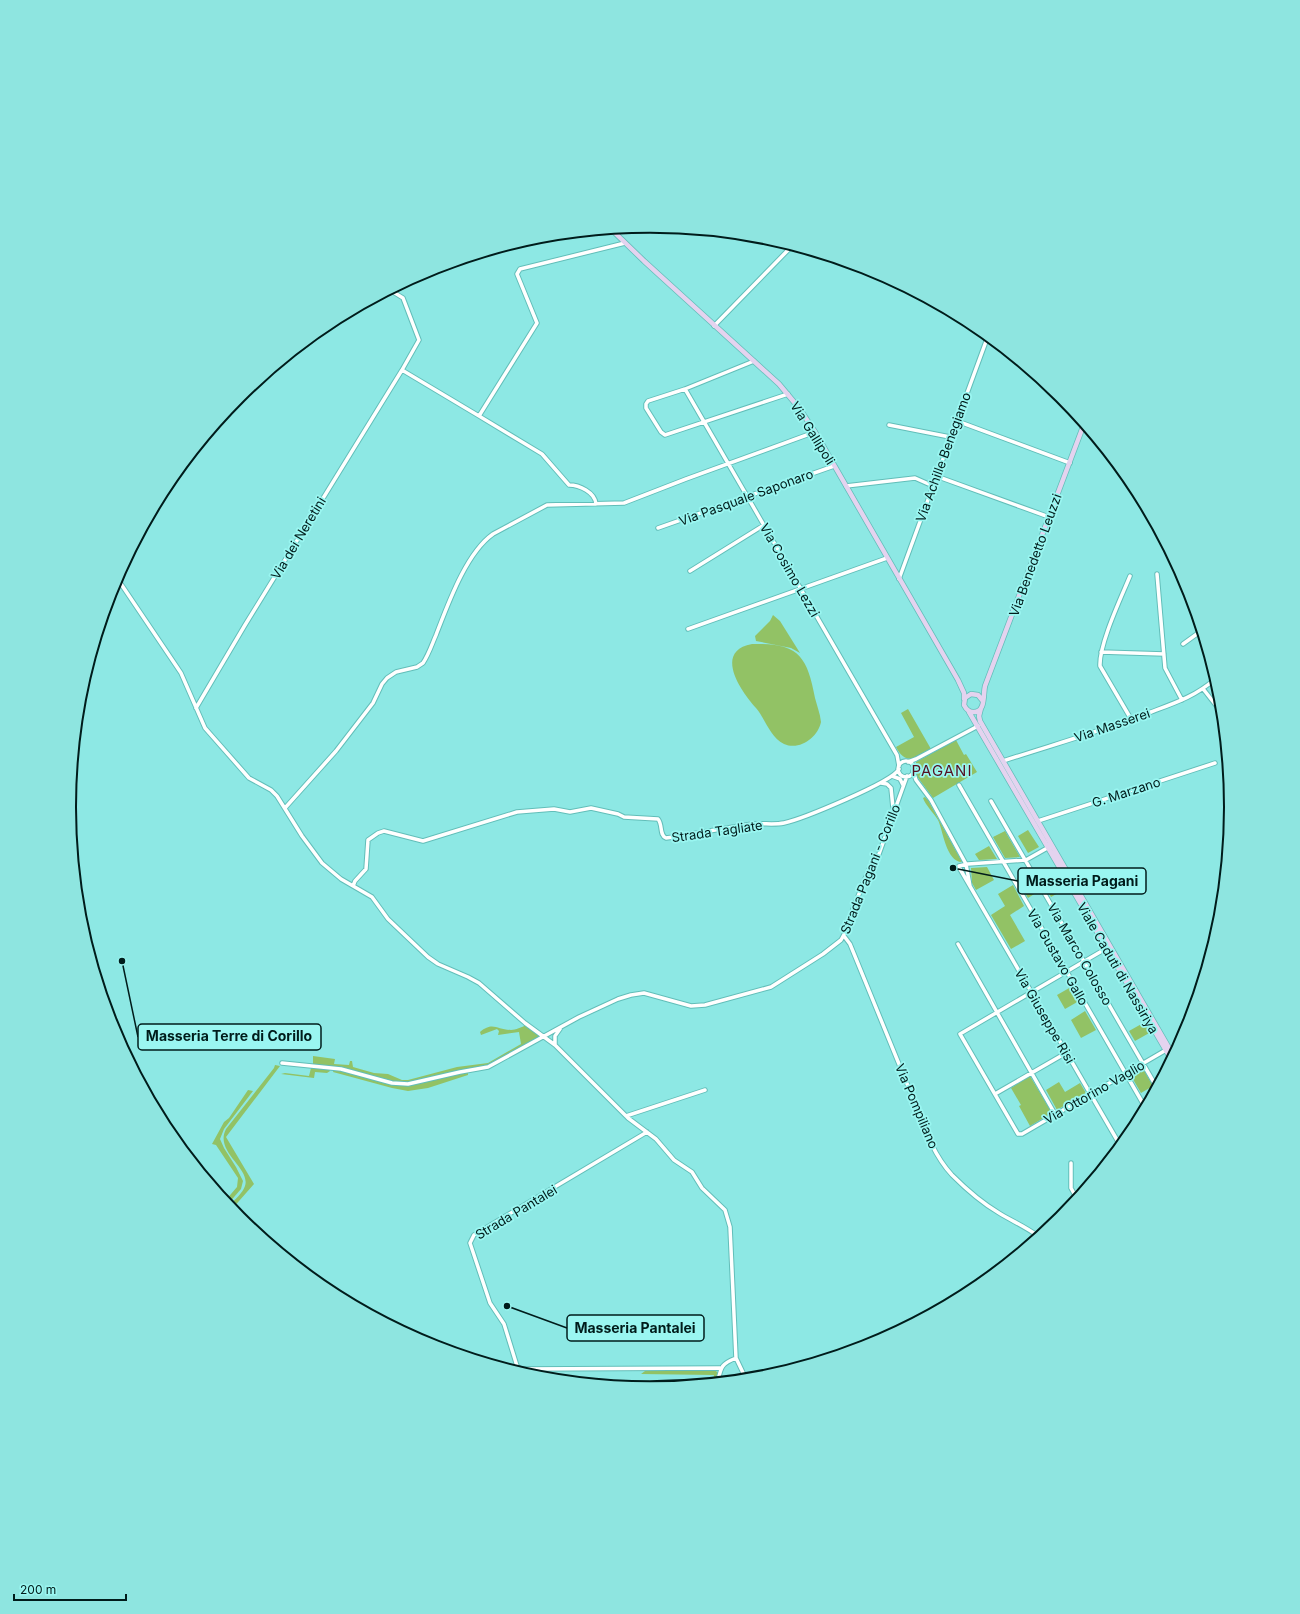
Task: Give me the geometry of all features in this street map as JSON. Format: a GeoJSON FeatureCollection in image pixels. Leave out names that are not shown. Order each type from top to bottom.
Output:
{"type":"FeatureCollection","features":[{"type":"Feature","properties":{"kind":"main road","name":"Via Gallipoli"},"geometry":{"type":"LineString","coordinates":[[616,234],[788,394],[815,432],[958,680],[964,693],[964,707],[969,712]]}},
{"type":"Feature","properties":{"kind":"main road","name":"Via Benedetto Leuzzi"},"geometry":{"type":"LineString","coordinates":[[983,701],[985,686],[1082,429]]}},
{"type":"Feature","properties":{"kind":"main road","name":"Via Gallipoli"},"geometry":{"type":"LineString","coordinates":[[958,680],[966,690],[980,696],[983,701]]}},
{"type":"Feature","properties":{"kind":"main road","name":"Via Benedetto Leuzzi"},"geometry":{"type":"LineString","coordinates":[[975,694],[985,686]]}},
{"type":"Feature","properties":{"kind":"main road"},"geometry":{"type":"LineString","coordinates":[[964,699],[968,695],[975,694]]}},
{"type":"Feature","properties":{"kind":"main road"},"geometry":{"type":"LineString","coordinates":[[969,712],[976,712],[981,708],[983,701]]}},
{"type":"Feature","properties":{"kind":"main road","name":"Viale Caduti di Nassiriya"},"geometry":{"type":"LineString","coordinates":[[981,708],[978,716],[980,721],[1170,1050]]}},
{"type":"Feature","properties":{"kind":"main road","name":"Viale Caduti di Nassiriya"},"geometry":{"type":"LineString","coordinates":[[969,712],[1168,1054]]}},
{"type":"Feature","properties":{"kind":"street"},"geometry":{"type":"LineString","coordinates":[[479,416],[536,323],[517,274],[520,269],[625,243]]}},
{"type":"Feature","properties":{"kind":"street"},"geometry":{"type":"LineString","coordinates":[[714,326],[788,250]]}},
{"type":"Feature","properties":{"kind":"street","name":"Via dei Neretini"},"geometry":{"type":"LineString","coordinates":[[196,708],[419,340],[403,298],[395,293]]}},
{"type":"Feature","properties":{"kind":"street","name":"Via Achille Benegiamo"},"geometry":{"type":"LineString","coordinates":[[899,578],[986,342]]}},
{"type":"Feature","properties":{"kind":"street"},"geometry":{"type":"LineString","coordinates":[[754,361],[685,389],[648,401],[646,408],[661,432],[665,435],[788,394]]}},
{"type":"Feature","properties":{"kind":"street"},"geometry":{"type":"LineString","coordinates":[[402,370],[542,454],[569,485],[574,485],[590,493],[596,500],[596,504]]}},
{"type":"Feature","properties":{"kind":"street","name":"Via Cosimo Lezzi"},"geometry":{"type":"LineString","coordinates":[[685,389],[895,751],[899,768]]}},
{"type":"Feature","properties":{"kind":"street"},"geometry":{"type":"LineString","coordinates":[[957,421],[1070,463]]}},
{"type":"Feature","properties":{"kind":"street"},"geometry":{"type":"LineString","coordinates":[[889,425],[950,437]]}},
{"type":"Feature","properties":{"kind":"street"},"geometry":{"type":"LineString","coordinates":[[285,808],[336,751],[373,703],[382,684],[387,678],[396,672],[416,667],[423,663],[461,577],[475,552],[485,539],[547,505],[624,503],[728,463],[815,432]]}},
{"type":"Feature","properties":{"kind":"street","name":"Via Pasquale Saponaro"},"geometry":{"type":"LineString","coordinates":[[658,528],[834,466]]}},
{"type":"Feature","properties":{"kind":"street"},"geometry":{"type":"LineString","coordinates":[[936,476],[1049,517]]}},
{"type":"Feature","properties":{"kind":"street"},"geometry":{"type":"LineString","coordinates":[[846,486],[915,478],[933,486]]}},
{"type":"Feature","properties":{"kind":"street"},"geometry":{"type":"LineString","coordinates":[[690,571],[764,525]]}},
{"type":"Feature","properties":{"kind":"street"},"geometry":{"type":"LineString","coordinates":[[688,629],[887,558]]}},
{"type":"Feature","properties":{"kind":"street"},"geometry":{"type":"LineString","coordinates":[[1157,574],[1165,668],[1182,700]]}},
{"type":"Feature","properties":{"kind":"street"},"geometry":{"type":"LineString","coordinates":[[1130,576],[1101,652],[1100,666],[1131,720]]}},
{"type":"Feature","properties":{"kind":"street"},"geometry":{"type":"LineString","coordinates":[[121,585],[181,673],[206,728],[249,778],[271,790],[322,863],[353,886],[372,897],[392,924],[428,958],[476,981],[525,1023],[555,1045],[626,1116],[663,1146],[674,1160],[692,1172],[702,1188],[723,1207],[727,1213],[730,1228],[736,1358],[744,1373]]}},
{"type":"Feature","properties":{"kind":"street"},"geometry":{"type":"LineString","coordinates":[[1183,644],[1197,634]]}},
{"type":"Feature","properties":{"kind":"street"},"geometry":{"type":"LineString","coordinates":[[1101,652],[1164,654]]}},
{"type":"Feature","properties":{"kind":"street","name":"Via Masserei"},"geometry":{"type":"LineString","coordinates":[[1003,761],[1131,720],[1204,690],[1210,684]]}},
{"type":"Feature","properties":{"kind":"street"},"geometry":{"type":"LineString","coordinates":[[1204,690],[1214,703]]}},
{"type":"Feature","properties":{"kind":"street"},"geometry":{"type":"LineString","coordinates":[[903,786],[903,780],[899,768],[907,761],[916,759],[978,726]]}},
{"type":"Feature","properties":{"kind":"street","name":"Via Cosimo Lezzi"},"geometry":{"type":"LineString","coordinates":[[895,751],[907,761]]}},
{"type":"Feature","properties":{"kind":"street"},"geometry":{"type":"LineString","coordinates":[[912,765],[916,759]]}},
{"type":"Feature","properties":{"kind":"street"},"geometry":{"type":"LineString","coordinates":[[907,761],[912,765],[914,771]]}},
{"type":"Feature","properties":{"kind":"street","name":"G. Marzano"},"geometry":{"type":"LineString","coordinates":[[1038,821],[1215,763]]}},
{"type":"Feature","properties":{"kind":"street","name":"Strada Tagliate"},"geometry":{"type":"LineString","coordinates":[[353,886],[355,881],[366,869],[366,847],[368,840],[384,831],[424,841],[517,812],[554,809],[575,812],[591,808],[618,814],[624,818],[658,819],[661,822],[662,835],[666,838],[700,834],[761,823],[785,822],[834,804],[881,783],[892,776],[899,768]]}},
{"type":"Feature","properties":{"kind":"street","name":"Strada Pagani - Corillo"},"geometry":{"type":"LineString","coordinates":[[282,1063],[342,1069],[392,1082],[408,1084],[488,1067],[566,1024],[618,999],[638,993],[675,1003],[695,1006],[705,1005],[771,987],[822,954],[844,936],[860,890],[869,869],[879,854],[903,786],[908,776],[914,771]]}},
{"type":"Feature","properties":{"kind":"street","name":"Via Giuseppe Risi"},"geometry":{"type":"LineString","coordinates":[[914,771],[918,782],[931,800],[966,864],[970,887]]}},
{"type":"Feature","properties":{"kind":"street"},"geometry":{"type":"LineString","coordinates":[[901,774],[908,776]]}},
{"type":"Feature","properties":{"kind":"street"},"geometry":{"type":"LineString","coordinates":[[892,776],[900,779],[903,786]]}},
{"type":"Feature","properties":{"kind":"street","name":"Via Giuseppe Risi"},"geometry":{"type":"LineString","coordinates":[[908,776],[918,782]]}},
{"type":"Feature","properties":{"kind":"street"},"geometry":{"type":"LineString","coordinates":[[881,783],[887,784],[891,788],[893,811]]}},
{"type":"Feature","properties":{"kind":"street","name":"Via Gustavo Gallo"},"geometry":{"type":"LineString","coordinates":[[959,785],[1002,862],[1142,1102]]}},
{"type":"Feature","properties":{"kind":"street","name":"Via Marco Colosso"},"geometry":{"type":"LineString","coordinates":[[991,801],[1154,1082]]}},
{"type":"Feature","properties":{"kind":"street"},"geometry":{"type":"LineString","coordinates":[[966,864],[1026,860],[1048,847]]}},
{"type":"Feature","properties":{"kind":"street","name":"Via Giuseppe Risi"},"geometry":{"type":"LineString","coordinates":[[966,864],[960,866],[961,874],[1032,992],[1117,1140]]}},
{"type":"Feature","properties":{"kind":"street","name":"Via Pompiliano"},"geometry":{"type":"LineString","coordinates":[[844,936],[850,944],[913,1096],[928,1137],[938,1156],[951,1173],[970,1193],[1034,1233]]}},
{"type":"Feature","properties":{"kind":"street"},"geometry":{"type":"LineString","coordinates":[[958,944],[1055,1114]]}},
{"type":"Feature","properties":{"kind":"street"},"geometry":{"type":"LineString","coordinates":[[1066,1053],[995,1094],[960,1034],[1107,948]]}},
{"type":"Feature","properties":{"kind":"street"},"geometry":{"type":"LineString","coordinates":[[555,1045],[555,1036],[566,1024]]}},
{"type":"Feature","properties":{"kind":"street","name":"Via Ottorino Vaglio"},"geometry":{"type":"LineString","coordinates":[[995,1094],[1016,1132],[1022,1134],[1166,1050]]}},
{"type":"Feature","properties":{"kind":"street"},"geometry":{"type":"LineString","coordinates":[[626,1116],[704,1090]]}},
{"type":"Feature","properties":{"kind":"street","name":"Strada Pantalei"},"geometry":{"type":"LineString","coordinates":[[517,1365],[504,1324],[490,1303],[470,1243],[474,1235],[647,1132]]}},
{"type":"Feature","properties":{"kind":"street"},"geometry":{"type":"LineString","coordinates":[[1071,1163],[1071,1188],[1074,1193]]}},
{"type":"Feature","properties":{"kind":"street"},"geometry":{"type":"LineString","coordinates":[[719,1377],[720,1368],[726,1362],[736,1358]]}},
{"type":"Feature","properties":{"kind":"street","name":"Strada Pantalei"},"geometry":{"type":"LineString","coordinates":[[534,1369],[720,1368]]}},
{"type":"Feature","properties":{"kind":"green space"},"geometry":{"type":"Polygon","coordinates":[[[773,615],[780,621],[800,653],[791,648],[756,641],[755,636],[770,621],[773,615]]]}},
{"type":"Feature","properties":{"kind":"green space"},"geometry":{"type":"Polygon","coordinates":[[[752,644],[768,644],[790,649],[798,654],[804,662],[812,683],[821,722],[816,733],[802,744],[790,746],[779,741],[738,683],[732,663],[734,655],[740,648],[752,644]]]}},
{"type":"Feature","properties":{"kind":"green space"},"geometry":{"type":"Polygon","coordinates":[[[908,709],[931,749],[912,758],[904,757],[896,747],[914,737],[901,713],[908,709]]]}},
{"type":"Feature","properties":{"kind":"green space"},"geometry":{"type":"Polygon","coordinates":[[[956,740],[964,755],[966,754],[977,772],[933,798],[916,775],[916,762],[956,740]]]}},
{"type":"Feature","properties":{"kind":"green space"},"geometry":{"type":"Polygon","coordinates":[[[925,797],[962,862],[957,861],[952,857],[946,845],[938,820],[924,801],[923,798],[925,797]]]}},
{"type":"Feature","properties":{"kind":"green space"},"geometry":{"type":"Polygon","coordinates":[[[1028,830],[1039,847],[1028,853],[1018,836],[1028,830]]]}},
{"type":"Feature","properties":{"kind":"green space"},"geometry":{"type":"Polygon","coordinates":[[[1005,831],[1020,857],[1005,858],[993,837],[1005,831]]]}},
{"type":"Feature","properties":{"kind":"green space"},"geometry":{"type":"Polygon","coordinates":[[[989,846],[997,859],[979,860],[975,854],[989,846]]]}},
{"type":"Feature","properties":{"kind":"green space"},"geometry":{"type":"Polygon","coordinates":[[[987,867],[994,880],[976,890],[972,883],[971,868],[987,867]]]}},
{"type":"Feature","properties":{"kind":"green space"},"geometry":{"type":"Polygon","coordinates":[[[1029,872],[1039,891],[1028,898],[1017,879],[1029,872]]]}},
{"type":"Feature","properties":{"kind":"green space"},"geometry":{"type":"Polygon","coordinates":[[[1061,879],[1067,888],[1051,897],[1046,888],[1061,879]]]}},
{"type":"Feature","properties":{"kind":"green space"},"geometry":{"type":"Polygon","coordinates":[[[1013,885],[1024,906],[1010,915],[1025,941],[1011,949],[991,915],[1005,906],[998,894],[1013,885]]]}},
{"type":"Feature","properties":{"kind":"green space"},"geometry":{"type":"Polygon","coordinates":[[[1071,987],[1079,1001],[1065,1009],[1057,995],[1071,987]]]}},
{"type":"Feature","properties":{"kind":"green space"},"geometry":{"type":"Polygon","coordinates":[[[1085,1011],[1096,1030],[1081,1038],[1071,1020],[1085,1011]]]}},
{"type":"Feature","properties":{"kind":"green space"},"geometry":{"type":"Polygon","coordinates":[[[1145,1022],[1151,1032],[1135,1041],[1129,1031],[1145,1022]]]}},
{"type":"Feature","properties":{"kind":"green space"},"geometry":{"type":"Polygon","coordinates":[[[527,1025],[541,1037],[487,1066],[410,1083],[397,1083],[347,1069],[313,1064],[313,1056],[335,1059],[334,1064],[349,1065],[350,1061],[352,1061],[353,1067],[374,1073],[388,1074],[402,1080],[408,1080],[457,1067],[488,1063],[521,1044],[519,1032],[498,1035],[499,1031],[497,1029],[481,1035],[480,1032],[488,1027],[511,1030],[527,1025]]]}},
{"type":"Feature","properties":{"kind":"green space"},"geometry":{"type":"Polygon","coordinates":[[[497,1063],[485,1069],[468,1073],[468,1075],[428,1088],[408,1091],[333,1072],[334,1069],[409,1086],[497,1063]]]}},
{"type":"Feature","properties":{"kind":"green space"},"geometry":{"type":"Polygon","coordinates":[[[275,1065],[280,1066],[226,1137],[254,1184],[236,1204],[233,1201],[245,1186],[245,1179],[243,1173],[228,1152],[225,1145],[224,1137],[226,1129],[275,1065]]]}},
{"type":"Feature","properties":{"kind":"green space"},"geometry":{"type":"Polygon","coordinates":[[[1142,1067],[1152,1085],[1151,1087],[1141,1093],[1130,1074],[1142,1067]]]}},
{"type":"Feature","properties":{"kind":"green space"},"geometry":{"type":"Polygon","coordinates":[[[311,1068],[329,1069],[330,1071],[327,1073],[315,1072],[314,1078],[281,1074],[285,1073],[309,1076],[311,1068]]]}},
{"type":"Feature","properties":{"kind":"green space"},"geometry":{"type":"Polygon","coordinates":[[[1030,1076],[1052,1113],[1030,1126],[1019,1106],[1021,1105],[1011,1088],[1030,1076]]]}},
{"type":"Feature","properties":{"kind":"green space"},"geometry":{"type":"Polygon","coordinates":[[[1059,1082],[1065,1092],[1080,1083],[1086,1093],[1057,1110],[1046,1090],[1059,1082]]]}},
{"type":"Feature","properties":{"kind":"green space"},"geometry":{"type":"Polygon","coordinates":[[[248,1090],[253,1091],[224,1129],[220,1139],[243,1181],[241,1189],[232,1200],[229,1197],[237,1187],[238,1178],[216,1145],[212,1144],[224,1122],[229,1118],[248,1090]]]}},
{"type":"Feature","properties":{"kind":"green space"},"geometry":{"type":"Polygon","coordinates":[[[645,1371],[716,1371],[718,1373],[718,1377],[714,1377],[714,1375],[641,1374],[645,1371]]]}},
{"type":"Feature","properties":{"kind":"place","name":"Masseria Pagani"},"geometry":{"type":"Point","coordinates":[953,868]}},
{"type":"Feature","properties":{"kind":"place","name":"Masseria Terre di Corillo"},"geometry":{"type":"Point","coordinates":[122,961]}},
{"type":"Feature","properties":{"kind":"place","name":"Masseria Pantalei"},"geometry":{"type":"Point","coordinates":[507,1306]}},
{"type":"Feature","properties":{"kind":"district","name":"PAGANI"},"geometry":{"type":"Point","coordinates":[942,770]}}]}
